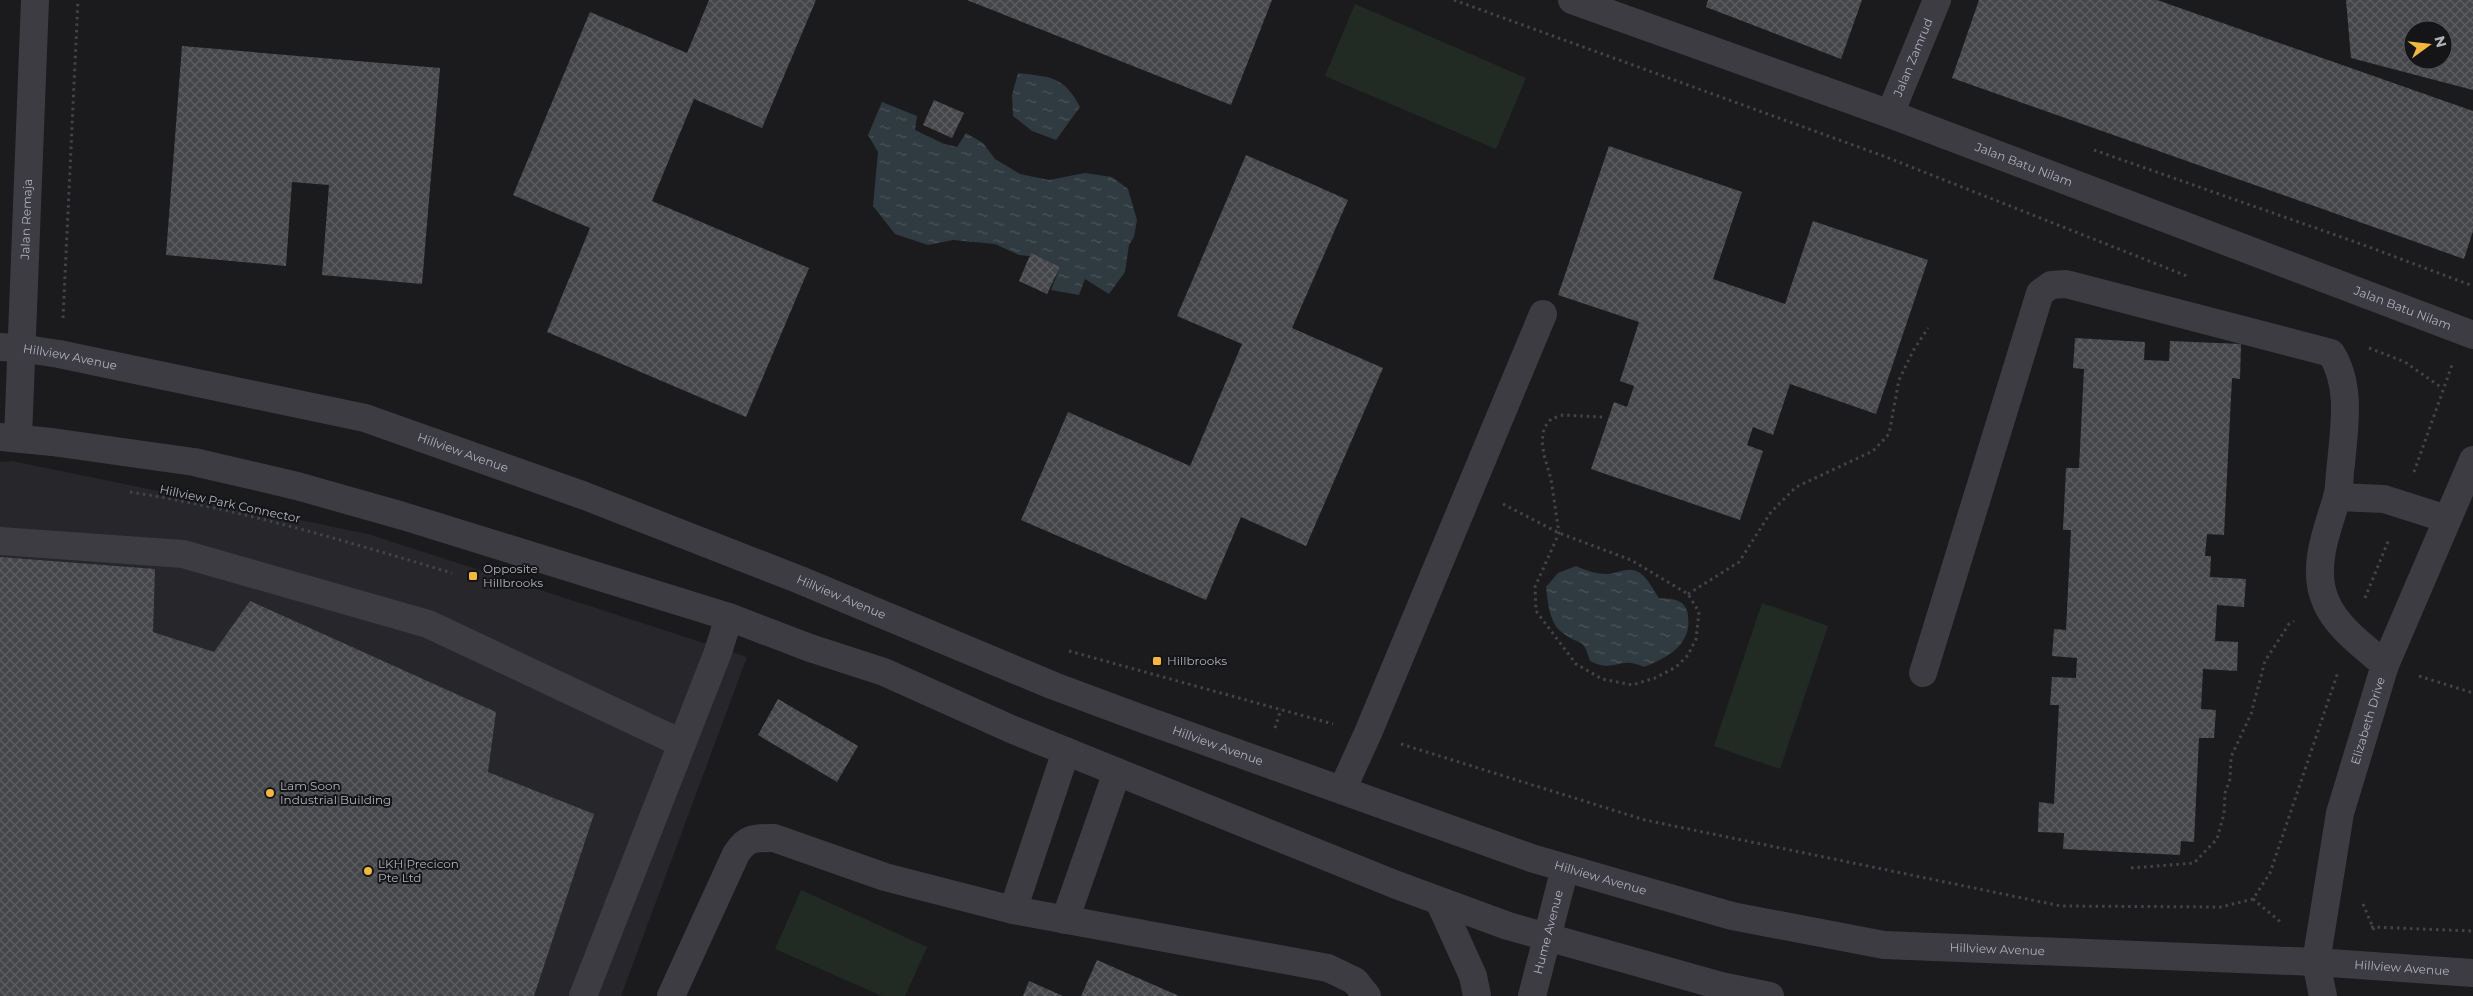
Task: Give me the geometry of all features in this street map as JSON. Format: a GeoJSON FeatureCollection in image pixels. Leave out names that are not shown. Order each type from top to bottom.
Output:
{"type":"FeatureCollection","features":[{"type":"Feature","properties":{"kind":"street","name":"Jalan Remaja"},"geometry":{"type":"LineString","coordinates":[[9,437],[10,347],[35,0]]}},
{"type":"Feature","properties":{"kind":"street","name":"Jalan Batu Nilam"},"geometry":{"type":"LineString","coordinates":[[1572,0],[1890,114],[2473,335]]}},
{"type":"Feature","properties":{"kind":"street","name":"Jalan Zamrud"},"geometry":{"type":"LineString","coordinates":[[1890,114],[1938,0]]}},
{"type":"Feature","properties":{"kind":"street"},"geometry":{"type":"LineString","coordinates":[[1923,673],[2040,293],[2051,285],[2066,284],[2331,353],[2340,367],[2346,411],[2337,497],[2329,517],[2322,551],[2320,578],[2325,601],[2339,625],[2385,665]]}},
{"type":"Feature","properties":{"kind":"street"},"geometry":{"type":"LineString","coordinates":[[1342,790],[1368,733],[1543,314]]}},
{"type":"Feature","properties":{"kind":"street","name":"Hillview Avenue"},"geometry":{"type":"LineString","coordinates":[[10,347],[365,418],[585,496],[800,580],[1054,686],[1532,858],[1732,916],[1884,945],[2316,962],[2473,973]]}},
{"type":"Feature","properties":{"kind":"street"},"geometry":{"type":"LineString","coordinates":[[9,437],[194,462],[297,486],[403,516],[729,617],[810,648],[884,672],[1011,729],[1439,900],[1548,939],[1720,986],[1770,996]]}},
{"type":"Feature","properties":{"kind":"street","name":"Elizabeth Drive"},"geometry":{"type":"LineString","coordinates":[[2323,996],[2316,962],[2340,813],[2385,665],[2473,460]]}},
{"type":"Feature","properties":{"kind":"street"},"geometry":{"type":"LineString","coordinates":[[2337,497],[2384,499],[2447,519]]}},
{"type":"Feature","properties":{"kind":"street"},"geometry":{"type":"LineString","coordinates":[[0,541],[183,554],[428,624],[681,744]]}},
{"type":"Feature","properties":{"kind":"street"},"geometry":{"type":"LineString","coordinates":[[583,996],[729,617]]}},
{"type":"Feature","properties":{"kind":"street"},"geometry":{"type":"LineString","coordinates":[[1013,910],[1066,751]]}},
{"type":"Feature","properties":{"kind":"street"},"geometry":{"type":"LineString","coordinates":[[1065,920],[1117,772]]}},
{"type":"Feature","properties":{"kind":"street"},"geometry":{"type":"LineString","coordinates":[[671,996],[736,854],[743,843],[755,838],[774,838],[885,877],[1013,910],[1328,968],[1355,981],[1367,996]]}},
{"type":"Feature","properties":{"kind":"street","name":"Hume Avenue"},"geometry":{"type":"LineString","coordinates":[[1532,996],[1565,868]]}},
{"type":"Feature","properties":{"kind":"street"},"geometry":{"type":"LineString","coordinates":[[1439,900],[1473,976],[1478,996]]}},
{"type":"Feature","properties":{"kind":"street"},"geometry":{"type":"LineString","coordinates":[[1687,996],[1720,986]]}},
{"type":"Feature","properties":{"kind":"path"},"geometry":{"type":"LineString","coordinates":[[63,326],[78,0]]}},
{"type":"Feature","properties":{"kind":"path"},"geometry":{"type":"LineString","coordinates":[[1454,0],[1886,157],[2192,278]]}},
{"type":"Feature","properties":{"kind":"path"},"geometry":{"type":"LineString","coordinates":[[1688,594],[1739,562],[1771,512],[1796,487],[1873,451],[1889,434],[1899,380],[1913,350],[1928,328]]}},
{"type":"Feature","properties":{"kind":"path"},"geometry":{"type":"LineString","coordinates":[[2368,347],[2405,362],[2442,388]]}},
{"type":"Feature","properties":{"kind":"path"},"geometry":{"type":"LineString","coordinates":[[1468,490],[1512,508],[1559,533],[1631,560],[1688,594],[1698,612],[1696,639],[1688,655],[1676,667],[1654,678],[1632,685],[1602,679],[1576,664],[1536,611],[1535,587],[1559,533],[1551,479],[1544,455],[1542,440],[1544,428],[1552,419],[1563,415],[1602,417]]}},
{"type":"Feature","properties":{"kind":"path","name":"Hillview Park Connector"},"geometry":{"type":"LineString","coordinates":[[120,491],[188,501],[290,524],[452,572]]}},
{"type":"Feature","properties":{"kind":"path"},"geometry":{"type":"LineString","coordinates":[[2131,868],[2194,863],[2217,839],[2224,814],[2225,793],[2230,779],[2231,757],[2251,714],[2265,661],[2289,624],[2296,620]]}},
{"type":"Feature","properties":{"kind":"path"},"geometry":{"type":"LineString","coordinates":[[2385,665],[2473,693]]}},
{"type":"Feature","properties":{"kind":"path"},"geometry":{"type":"LineString","coordinates":[[2417,686],[2424,668]]}},
{"type":"Feature","properties":{"kind":"path"},"geometry":{"type":"LineString","coordinates":[[2363,896],[2364,905],[2376,935],[2400,968]]}},
{"type":"Feature","properties":{"kind":"shaded area"},"geometry":{"type":"Polygon","coordinates":[[[1355,4],[1526,78],[1496,149],[1325,76],[1355,4]]]}},
{"type":"Feature","properties":{"kind":"shaded area","name":"Lam Soon Industrial Building"},"geometry":{"type":"Polygon","coordinates":[[[12,461],[368,534],[747,657],[621,996],[0,996],[0,462],[12,461]]]}},
{"type":"Feature","properties":{"kind":"shaded area"},"geometry":{"type":"Polygon","coordinates":[[[1762,603],[1828,626],[1780,769],[1714,746],[1762,603]]]}},
{"type":"Feature","properties":{"kind":"shaded area"},"geometry":{"type":"Polygon","coordinates":[[[801,890],[927,947],[905,996],[882,996],[775,949],[801,890]]]}},
{"type":"Feature","properties":{"kind":"water"},"geometry":{"type":"Polygon","coordinates":[[[1018,73],[1048,77],[1055,80],[1068,89],[1080,107],[1056,140],[1032,131],[1013,116],[1012,95],[1018,73]]]}},
{"type":"Feature","properties":{"kind":"water"},"geometry":{"type":"Polygon","coordinates":[[[882,102],[917,116],[915,130],[944,144],[957,147],[966,133],[983,143],[995,159],[1020,174],[1049,180],[1085,173],[1112,177],[1128,189],[1137,220],[1134,237],[1129,245],[1125,272],[1109,294],[1085,279],[1079,295],[1051,290],[1060,267],[1039,257],[1019,255],[995,244],[953,240],[928,245],[895,234],[873,206],[878,152],[868,135],[882,102]]]}},
{"type":"Feature","properties":{"kind":"water"},"geometry":{"type":"Polygon","coordinates":[[[1576,566],[1602,574],[1627,570],[1636,571],[1646,578],[1659,598],[1674,599],[1682,603],[1687,611],[1688,626],[1682,643],[1669,655],[1644,667],[1629,663],[1605,666],[1590,661],[1583,645],[1569,638],[1555,625],[1550,613],[1546,587],[1558,573],[1576,566]]]}},
{"type":"Feature","properties":{"kind":"building"},"geometry":{"type":"Polygon","coordinates":[[[709,0],[816,0],[762,128],[694,99],[652,201],[809,268],[746,417],[547,332],[590,228],[513,195],[590,12],[687,53],[709,0]]]}},
{"type":"Feature","properties":{"kind":"building"},"geometry":{"type":"Polygon","coordinates":[[[967,0],[1272,0],[1231,105],[967,0]]]}},
{"type":"Feature","properties":{"kind":"building"},"geometry":{"type":"Polygon","coordinates":[[[1708,0],[1862,0],[1841,59],[1706,7],[1708,0]]]}},
{"type":"Feature","properties":{"kind":"building"},"geometry":{"type":"Polygon","coordinates":[[[1979,0],[2157,0],[2473,111],[2473,231],[2464,259],[1952,78],[1979,0]]]}},
{"type":"Feature","properties":{"kind":"building"},"geometry":{"type":"Polygon","coordinates":[[[2346,0],[2473,0],[2473,90],[2351,58],[2346,0]]]}},
{"type":"Feature","properties":{"kind":"building"},"geometry":{"type":"Polygon","coordinates":[[[182,46],[440,68],[422,284],[322,275],[329,185],[292,182],[286,266],[166,255],[182,46]]]}},
{"type":"Feature","properties":{"kind":"building"},"geometry":{"type":"Polygon","coordinates":[[[934,100],[964,113],[952,138],[923,125],[934,100]]]}},
{"type":"Feature","properties":{"kind":"building"},"geometry":{"type":"Polygon","coordinates":[[[1609,146],[1742,192],[1713,279],[1785,304],[1813,221],[1928,260],[1876,414],[1790,384],[1773,435],[1753,427],[1747,445],[1763,451],[1740,520],[1591,469],[1614,402],[1627,407],[1634,386],[1620,381],[1639,322],[1558,295],[1609,146]]]}},
{"type":"Feature","properties":{"kind":"building"},"geometry":{"type":"Polygon","coordinates":[[[1246,155],[1348,200],[1292,328],[1383,368],[1306,546],[1241,517],[1206,600],[1021,520],[1068,412],[1190,466],[1242,344],[1177,316],[1246,155]]]}},
{"type":"Feature","properties":{"kind":"building"},"geometry":{"type":"Polygon","coordinates":[[[1031,253],[1060,267],[1047,294],[1019,281],[1031,253]]]}},
{"type":"Feature","properties":{"kind":"building"},"geometry":{"type":"Polygon","coordinates":[[[2075,338],[2145,342],[2144,360],[2169,361],[2170,341],[2241,344],[2240,379],[2232,378],[2224,535],[2207,534],[2205,556],[2211,556],[2210,577],[2246,579],[2244,607],[2217,605],[2215,641],[2238,642],[2237,671],[2203,669],[2201,709],[2216,710],[2214,738],[2199,738],[2194,842],[2181,841],[2180,855],[2063,849],[2064,833],[2038,832],[2039,802],[2054,804],[2059,705],[2050,705],[2052,677],[2076,678],[2077,658],[2052,656],[2054,629],[2066,630],[2071,530],[2063,530],[2066,468],[2079,468],[2084,369],[2073,368],[2075,338]]]}},
{"type":"Feature","properties":{"kind":"building","name":"Lam Soon Industrial Building"},"geometry":{"type":"Polygon","coordinates":[[[0,557],[155,569],[153,632],[214,652],[250,601],[496,712],[488,772],[594,814],[534,996],[0,996],[0,557]]]}},
{"type":"Feature","properties":{"kind":"building"},"geometry":{"type":"Polygon","coordinates":[[[778,699],[858,746],[837,782],[758,735],[778,699]]]}},
{"type":"Feature","properties":{"kind":"building"},"geometry":{"type":"Polygon","coordinates":[[[1097,960],[1179,996],[1081,996],[1097,960]]]}},
{"type":"Feature","properties":{"kind":"building"},"geometry":{"type":"Polygon","coordinates":[[[1029,981],[1063,996],[1023,996],[1029,981]]]}},
{"type":"Feature","properties":{"kind":"place","name":"Opposite Hillbrooks"},"geometry":{"type":"Point","coordinates":[473,576]}},
{"type":"Feature","properties":{"kind":"place","name":"Hillbrooks"},"geometry":{"type":"Point","coordinates":[1157,661]}},
{"type":"Feature","properties":{"kind":"place","name":"Lam Soon Industrial Building"},"geometry":{"type":"Point","coordinates":[270,793]}},
{"type":"Feature","properties":{"kind":"place","name":"LKH Precicon Pte Ltd"},"geometry":{"type":"Point","coordinates":[368,871]}}]}
